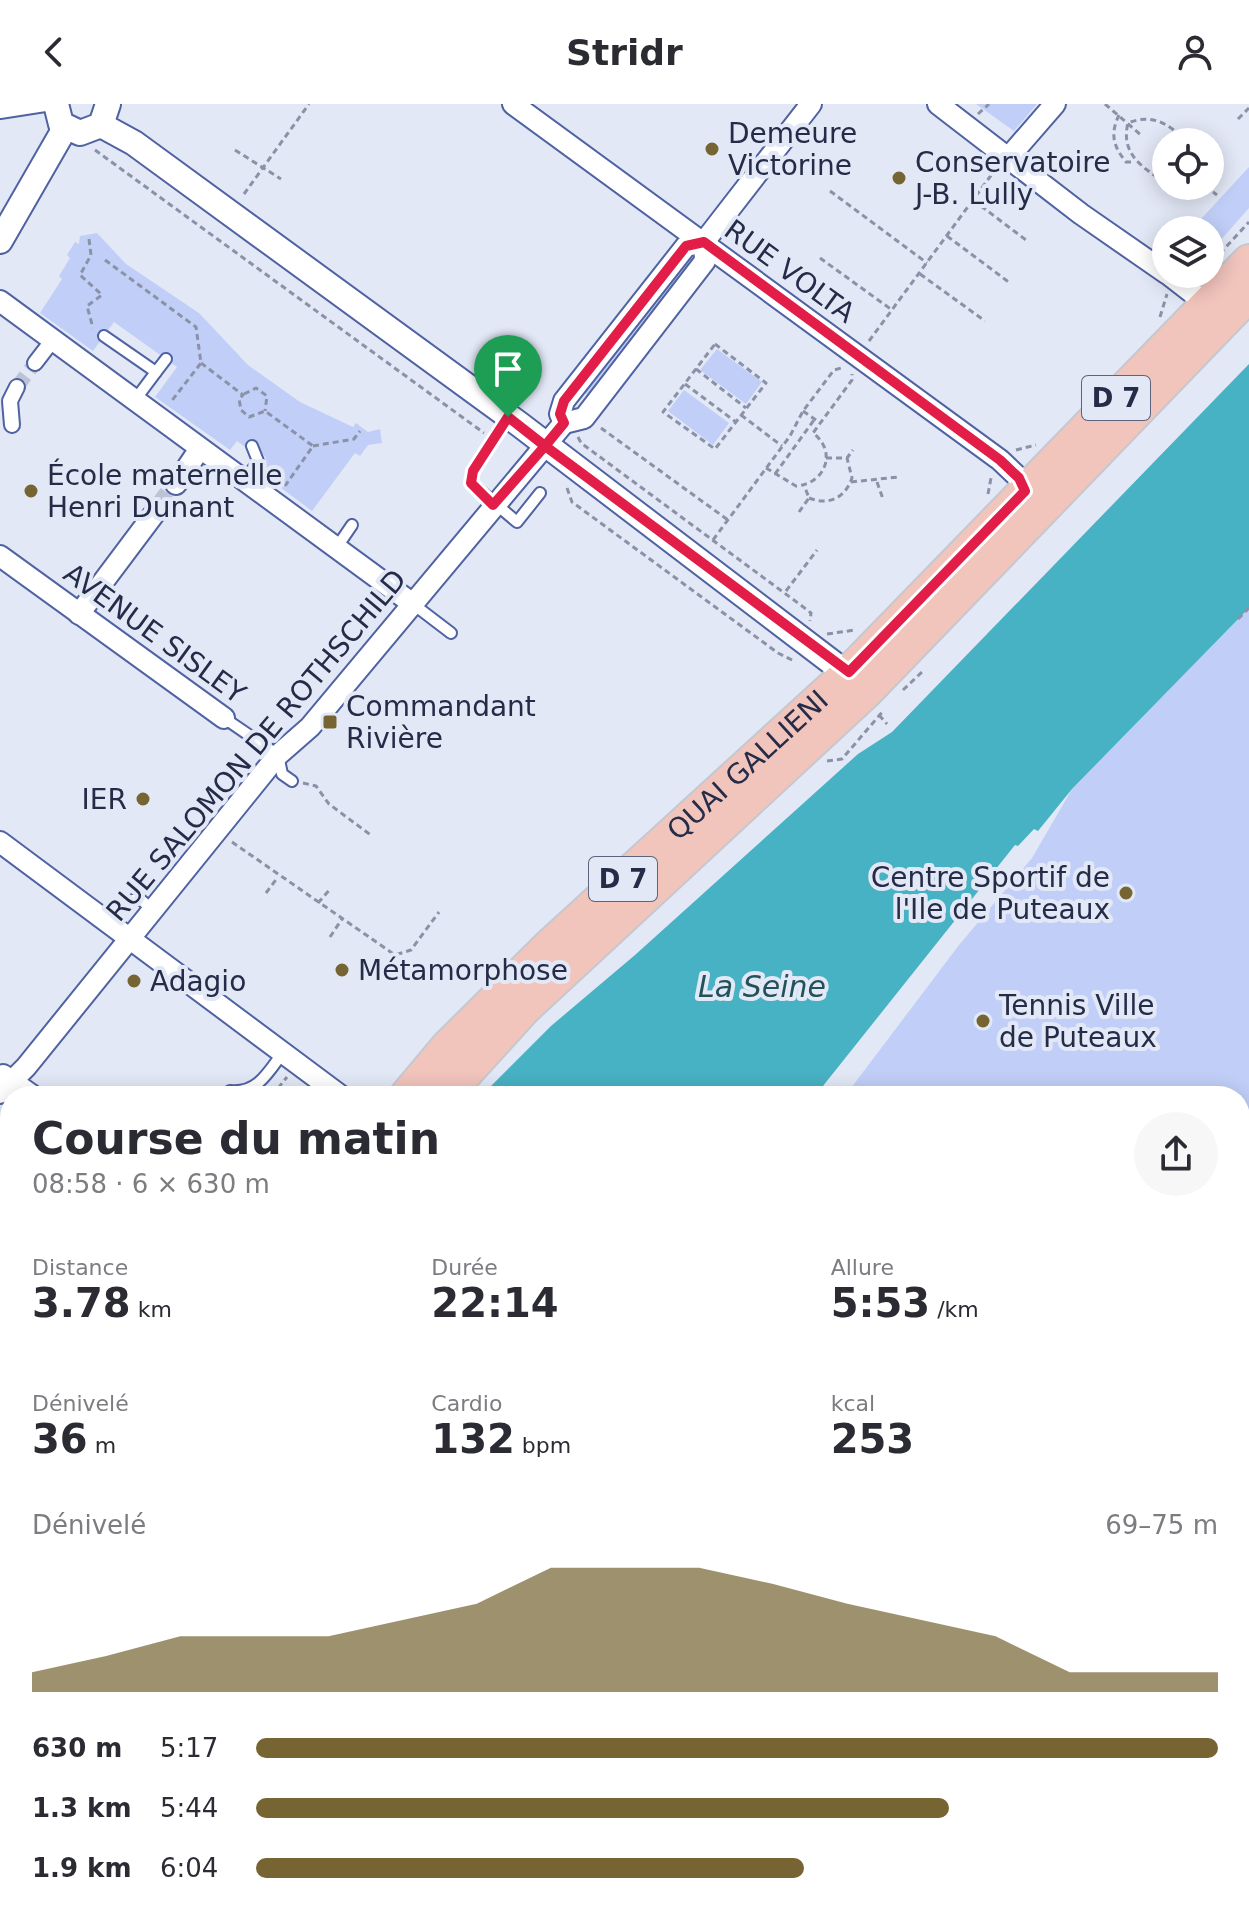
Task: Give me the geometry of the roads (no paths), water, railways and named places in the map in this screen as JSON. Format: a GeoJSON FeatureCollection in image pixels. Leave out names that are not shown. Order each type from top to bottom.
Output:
{"type":"FeatureCollection","features":[{"type":"Feature","properties":{"kind":"main road","name":"D 7"},"geometry":{"type":"LineString","coordinates":[[871,695],[1217,312],[1249,261]]}},
{"type":"Feature","properties":{"kind":"main road","name":"D 7"},"geometry":{"type":"LineString","coordinates":[[871,695],[1025,491],[1217,312],[1249,295]]}},
{"type":"Feature","properties":{"kind":"main road","name":"QUAI GALLIENI"},"geometry":{"type":"LineString","coordinates":[[414,1086],[447,1047],[549,946],[871,695]]}},
{"type":"Feature","properties":{"kind":"main road","name":"QUAI GALLIENI"},"geometry":{"type":"LineString","coordinates":[[454,1086],[525,1008],[871,695]]}},
{"type":"Feature","properties":{"kind":"street"},"geometry":{"type":"LineString","coordinates":[[0,111],[45,104]]}},
{"type":"Feature","properties":{"kind":"street"},"geometry":{"type":"LineString","coordinates":[[56,104],[58,119],[65,128],[85,133],[105,114],[134,143],[502,425],[545,446],[871,695]]}},
{"type":"Feature","properties":{"kind":"street","name":"RUE VOLTA"},"geometry":{"type":"LineString","coordinates":[[513,104],[1000,460],[1019,478],[1025,491]]}},
{"type":"Feature","properties":{"kind":"street","name":"RUE SALOMON DE ROTHSCHILD"},"geometry":{"type":"LineString","coordinates":[[4,1082],[131,938],[278,755],[310,727],[493,505],[545,446],[574,424],[705,261],[704,242],[811,104]]}},
{"type":"Feature","properties":{"kind":"street"},"geometry":{"type":"LineString","coordinates":[[938,104],[1003,162],[1152,263]]}},
{"type":"Feature","properties":{"kind":"street"},"geometry":{"type":"LineString","coordinates":[[1003,162],[1055,104]]}},
{"type":"Feature","properties":{"kind":"street"},"geometry":{"type":"LineString","coordinates":[[0,241],[65,128]]}},
{"type":"Feature","properties":{"kind":"street"},"geometry":{"type":"LineString","coordinates":[[1186,288],[1217,312]]}},
{"type":"Feature","properties":{"kind":"street"},"geometry":{"type":"LineString","coordinates":[[0,301],[199,450],[413,604]]}},
{"type":"Feature","properties":{"kind":"street"},"geometry":{"type":"LineString","coordinates":[[35,363],[52,341]]}},
{"type":"Feature","properties":{"kind":"street"},"geometry":{"type":"LineString","coordinates":[[12,425],[10,401],[17,387]]}},
{"type":"Feature","properties":{"kind":"street"},"geometry":{"type":"LineString","coordinates":[[176,484],[199,450]]}},
{"type":"Feature","properties":{"kind":"street"},"geometry":{"type":"LineString","coordinates":[[79,614],[157,510]]}},
{"type":"Feature","properties":{"kind":"street","name":"AVENUE SISLEY"},"geometry":{"type":"LineString","coordinates":[[0,556],[224,718]]}},
{"type":"Feature","properties":{"kind":"street"},"geometry":{"type":"LineString","coordinates":[[11,845],[328,1086]]}},
{"type":"Feature","properties":{"kind":"lane"},"geometry":{"type":"LineString","coordinates":[[104,336],[156,372]]}},
{"type":"Feature","properties":{"kind":"lane"},"geometry":{"type":"LineString","coordinates":[[134,401],[166,359]]}},
{"type":"Feature","properties":{"kind":"lane"},"geometry":{"type":"LineString","coordinates":[[502,425],[492,446],[473,471],[471,483],[493,505],[517,522],[540,493]]}},
{"type":"Feature","properties":{"kind":"lane"},"geometry":{"type":"LineString","coordinates":[[244,483],[258,461],[252,446]]}},
{"type":"Feature","properties":{"kind":"lane"},"geometry":{"type":"LineString","coordinates":[[337,547],[352,525]]}},
{"type":"Feature","properties":{"kind":"lane"},"geometry":{"type":"LineString","coordinates":[[413,604],[451,633]]}},
{"type":"Feature","properties":{"kind":"lane","name":"AVENUE SISLEY"},"geometry":{"type":"LineString","coordinates":[[224,718],[278,755]]}},
{"type":"Feature","properties":{"kind":"lane"},"geometry":{"type":"LineString","coordinates":[[278,755],[282,774],[292,781]]}},
{"type":"Feature","properties":{"kind":"lane"},"geometry":{"type":"LineString","coordinates":[[133,900],[140,899],[153,910]]}},
{"type":"Feature","properties":{"kind":"lane"},"geometry":{"type":"LineString","coordinates":[[255,1086],[261,1083],[284,1051]]}},
{"type":"Feature","properties":{"kind":"water","name":"La Seine"},"geometry":{"type":"Polygon","coordinates":[[[1249,364],[1249,608],[1072,789],[1038,831],[1034,829],[1018,846],[1015,845],[823,1086],[491,1086],[551,1026],[635,955],[858,754],[892,732],[1249,364]]]}},
{"type":"Feature","properties":{"kind":"tunnel"},"geometry":{"type":"LineString","coordinates":[[17,387],[35,363]]}},
{"type":"Feature","properties":{"kind":"tunnel"},"geometry":{"type":"LineString","coordinates":[[157,510],[176,484]]}},
{"type":"Feature","properties":{"kind":"place","name":"Demeure Victorine"},"geometry":{"type":"Point","coordinates":[712,149]}},
{"type":"Feature","properties":{"kind":"place","name":"Conservatoire J-B. Lully"},"geometry":{"type":"Point","coordinates":[899,178]}},
{"type":"Feature","properties":{"kind":"place","name":"École maternelle Henri Dunant"},"geometry":{"type":"Point","coordinates":[31,491]}},
{"type":"Feature","properties":{"kind":"place","name":"Commandant Rivière"},"geometry":{"type":"Point","coordinates":[330,722]}},
{"type":"Feature","properties":{"kind":"place","name":"IER"},"geometry":{"type":"Point","coordinates":[143,799]}},
{"type":"Feature","properties":{"kind":"place","name":"Centre Sportif de l'Ile de Puteaux"},"geometry":{"type":"Point","coordinates":[1126,893]}},
{"type":"Feature","properties":{"kind":"place","name":"Métamorphose"},"geometry":{"type":"Point","coordinates":[342,970]}},
{"type":"Feature","properties":{"kind":"place","name":"Adagio"},"geometry":{"type":"Point","coordinates":[134,981]}},
{"type":"Feature","properties":{"kind":"place","name":"Tennis Ville de Puteaux"},"geometry":{"type":"Point","coordinates":[983,1021]}}]}
